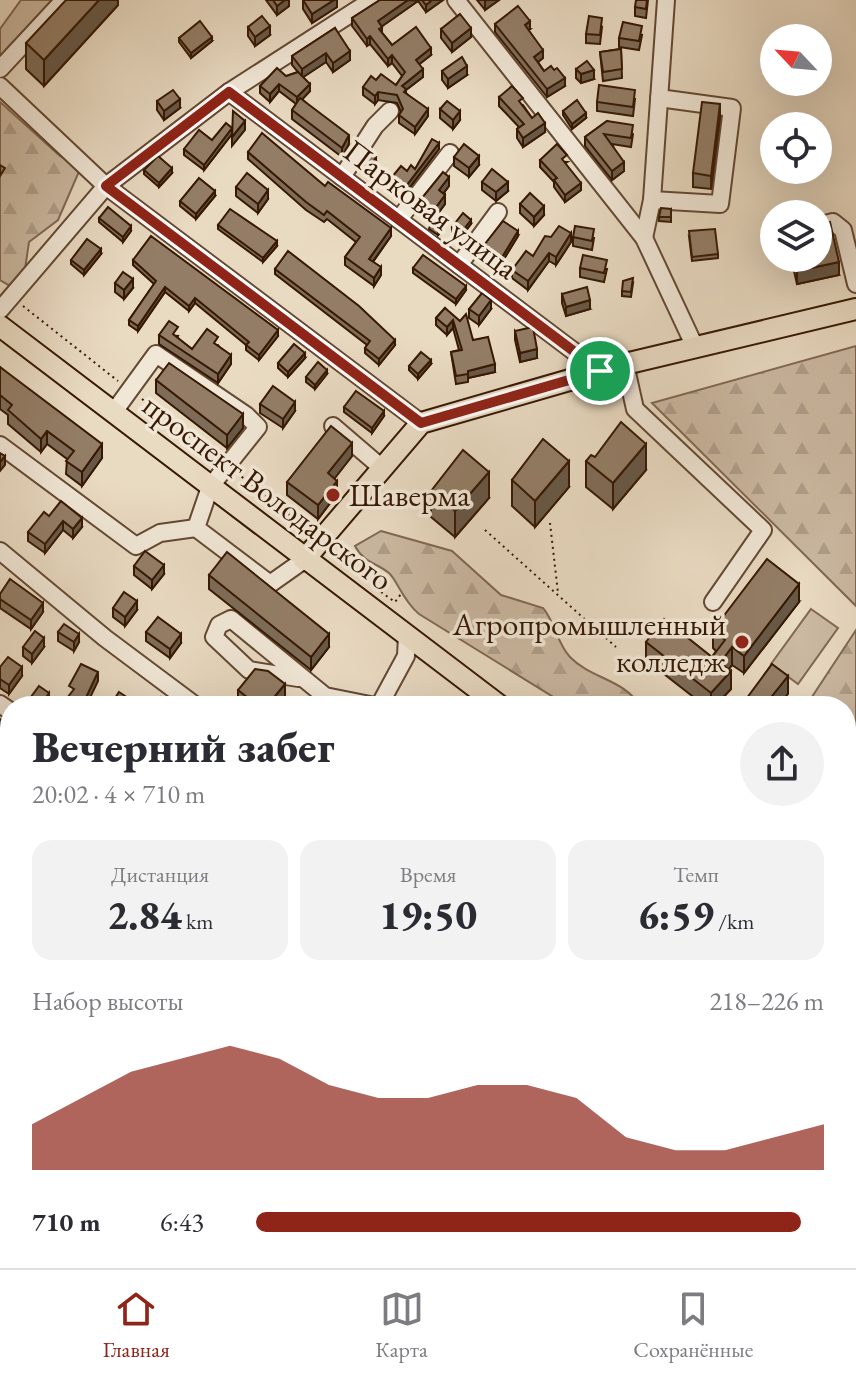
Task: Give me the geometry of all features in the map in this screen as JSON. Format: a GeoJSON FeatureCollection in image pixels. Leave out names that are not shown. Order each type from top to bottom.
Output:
{"type":"FeatureCollection","features":[{"type":"Feature","properties":{"kind":"main road"},"geometry":{"type":"LineString","coordinates":[[304,560],[421,423],[625,364],[856,309]]}},
{"type":"Feature","properties":{"kind":"main road","name":"проспект Володарского"},"geometry":{"type":"LineString","coordinates":[[0,326],[487,696]]}},
{"type":"Feature","properties":{"kind":"street"},"geometry":{"type":"LineString","coordinates":[[0,69],[64,0]]}},
{"type":"Feature","properties":{"kind":"street"},"geometry":{"type":"LineString","coordinates":[[0,310],[106,186],[229,92],[372,0]]}},
{"type":"Feature","properties":{"kind":"street"},"geometry":{"type":"LineString","coordinates":[[456,0],[644,238],[695,347]]}},
{"type":"Feature","properties":{"kind":"street"},"geometry":{"type":"LineString","coordinates":[[644,238],[652,200],[666,0]]}},
{"type":"Feature","properties":{"kind":"street"},"geometry":{"type":"LineString","coordinates":[[0,86],[106,186],[421,423]]}},
{"type":"Feature","properties":{"kind":"street","name":"Парковая улица"},"geometry":{"type":"LineString","coordinates":[[229,92],[600,371]]}},
{"type":"Feature","properties":{"kind":"street"},"geometry":{"type":"LineString","coordinates":[[652,200],[720,204],[732,108],[659,98]]}},
{"type":"Feature","properties":{"kind":"street"},"geometry":{"type":"LineString","coordinates":[[342,177],[375,126],[390,111]]}},
{"type":"Feature","properties":{"kind":"street"},"geometry":{"type":"LineString","coordinates":[[399,219],[450,153]]}},
{"type":"Feature","properties":{"kind":"street"},"geometry":{"type":"LineString","coordinates":[[459,265],[498,212]]}},
{"type":"Feature","properties":{"kind":"street"},"geometry":{"type":"LineString","coordinates":[[832,222],[843,230],[856,284]]}},
{"type":"Feature","properties":{"kind":"street"},"geometry":{"type":"LineString","coordinates":[[113,413],[156,354],[246,415],[258,427],[210,487],[196,528]]}},
{"type":"Feature","properties":{"kind":"street"},"geometry":{"type":"LineString","coordinates":[[625,364],[635,409],[763,530],[713,602]]}},
{"type":"Feature","properties":{"kind":"street"},"geometry":{"type":"LineString","coordinates":[[333,426],[382,468]]}},
{"type":"Feature","properties":{"kind":"street"},"geometry":{"type":"LineString","coordinates":[[0,445],[136,546],[160,533],[196,528],[270,584],[304,560]]}},
{"type":"Feature","properties":{"kind":"street"},"geometry":{"type":"LineString","coordinates":[[0,551],[105,638],[183,696]]}},
{"type":"Feature","properties":{"kind":"street"},"geometry":{"type":"LineString","coordinates":[[298,678],[249,670],[214,637],[219,625],[231,619],[298,678],[325,696]]}},
{"type":"Feature","properties":{"kind":"street"},"geometry":{"type":"LineString","coordinates":[[383,696],[406,656],[407,635]]}},
{"type":"Feature","properties":{"kind":"path"},"geometry":{"type":"LineString","coordinates":[[11,297],[314,534]]}},
{"type":"Feature","properties":{"kind":"path"},"geometry":{"type":"LineString","coordinates":[[550,523],[558,595]]}},
{"type":"Feature","properties":{"kind":"path"},"geometry":{"type":"LineString","coordinates":[[485,530],[616,647]]}},
{"type":"Feature","properties":{"kind":"path"},"geometry":{"type":"LineString","coordinates":[[381,592],[395,602],[401,594]]}},
{"type":"Feature","properties":{"kind":"green space"},"geometry":{"type":"Polygon","coordinates":[[[21,0],[59,0],[0,63],[0,29],[21,0]]]}},
{"type":"Feature","properties":{"kind":"green space"},"geometry":{"type":"Polygon","coordinates":[[[0,102],[60,156],[81,167],[58,220],[29,242],[25,269],[10,286],[0,280],[0,102]]]}},
{"type":"Feature","properties":{"kind":"green space"},"geometry":{"type":"Polygon","coordinates":[[[856,346],[856,606],[652,403],[856,346]]]}},
{"type":"Feature","properties":{"kind":"green space"},"geometry":{"type":"Polygon","coordinates":[[[381,531],[452,551],[501,595],[543,608],[570,657],[632,696],[552,696],[419,614],[389,573],[366,559],[355,546],[381,531]]]}},
{"type":"Feature","properties":{"kind":"green space"},"geometry":{"type":"Polygon","coordinates":[[[811,609],[838,628],[798,684],[771,664],[811,609]]]}},
{"type":"Feature","properties":{"kind":"green space"},"geometry":{"type":"Polygon","coordinates":[[[856,630],[856,696],[813,696],[856,630]]]}},
{"type":"Feature","properties":{"kind":"building"},"geometry":{"type":"Polygon","coordinates":[[[66,0],[99,0],[44,60],[26,43],[66,0]]]}},
{"type":"Feature","properties":{"kind":"building"},"geometry":{"type":"Polygon","coordinates":[[[303,0],[334,0],[312,14],[303,0]]]}},
{"type":"Feature","properties":{"kind":"building"},"geometry":{"type":"Polygon","coordinates":[[[380,0],[408,0],[378,21],[382,27],[379,29],[392,45],[416,27],[431,48],[416,60],[423,69],[402,86],[406,89],[404,92],[428,109],[415,127],[399,115],[403,109],[397,95],[378,92],[375,96],[363,87],[371,76],[376,80],[381,74],[396,85],[405,72],[392,55],[388,59],[370,36],[367,39],[352,18],[380,0]]]}},
{"type":"Feature","properties":{"kind":"building"},"geometry":{"type":"Polygon","coordinates":[[[636,0],[647,0],[646,9],[635,7],[636,0]]]}},
{"type":"Feature","properties":{"kind":"building"},"geometry":{"type":"Polygon","coordinates":[[[518,6],[530,21],[525,25],[543,50],[534,57],[544,71],[551,66],[554,70],[557,68],[565,78],[547,89],[495,24],[518,6]]]}},
{"type":"Feature","properties":{"kind":"building"},"geometry":{"type":"Polygon","coordinates":[[[460,14],[471,28],[452,43],[441,29],[460,14]]]}},
{"type":"Feature","properties":{"kind":"building"},"geometry":{"type":"Polygon","coordinates":[[[262,16],[270,26],[255,37],[248,27],[262,16]]]}},
{"type":"Feature","properties":{"kind":"building"},"geometry":{"type":"Polygon","coordinates":[[[589,16],[602,18],[600,35],[586,34],[589,16]]]}},
{"type":"Feature","properties":{"kind":"building"},"geometry":{"type":"Polygon","coordinates":[[[200,21],[212,37],[191,53],[179,38],[200,21]]]}},
{"type":"Feature","properties":{"kind":"building"},"geometry":{"type":"Polygon","coordinates":[[[623,22],[642,26],[639,41],[619,38],[623,22]]]}},
{"type":"Feature","properties":{"kind":"building"},"geometry":{"type":"Polygon","coordinates":[[[335,28],[350,51],[333,63],[326,53],[302,69],[292,56],[335,28]]]}},
{"type":"Feature","properties":{"kind":"building"},"geometry":{"type":"Polygon","coordinates":[[[621,49],[622,69],[603,72],[600,52],[621,49]]]}},
{"type":"Feature","properties":{"kind":"building"},"geometry":{"type":"Polygon","coordinates":[[[462,57],[467,66],[448,79],[442,71],[462,57]]]}},
{"type":"Feature","properties":{"kind":"building"},"geometry":{"type":"Polygon","coordinates":[[[587,61],[594,70],[581,74],[576,69],[587,61]]]}},
{"type":"Feature","properties":{"kind":"building"},"geometry":{"type":"Polygon","coordinates":[[[277,68],[286,76],[298,72],[310,84],[297,97],[279,84],[270,94],[260,86],[277,68]]]}},
{"type":"Feature","properties":{"kind":"building"},"geometry":{"type":"Polygon","coordinates":[[[599,85],[635,90],[633,107],[597,102],[599,85]]]}},
{"type":"Feature","properties":{"kind":"building"},"geometry":{"type":"Polygon","coordinates":[[[512,86],[523,98],[519,101],[532,118],[538,113],[545,123],[523,138],[517,129],[524,124],[499,97],[512,86]]]}},
{"type":"Feature","properties":{"kind":"building"},"geometry":{"type":"Polygon","coordinates":[[[173,90],[180,99],[164,111],[157,101],[173,90]]]}},
{"type":"Feature","properties":{"kind":"building"},"geometry":{"type":"Polygon","coordinates":[[[300,98],[349,135],[342,148],[292,110],[300,98]]]}},
{"type":"Feature","properties":{"kind":"building"},"geometry":{"type":"Polygon","coordinates":[[[577,100],[586,113],[572,124],[563,111],[577,100]]]}},
{"type":"Feature","properties":{"kind":"building"},"geometry":{"type":"Polygon","coordinates":[[[447,101],[460,111],[453,120],[440,109],[447,101]]]}},
{"type":"Feature","properties":{"kind":"building"},"geometry":{"type":"Polygon","coordinates":[[[702,102],[720,104],[711,176],[693,173],[702,102]]]}},
{"type":"Feature","properties":{"kind":"building"},"geometry":{"type":"Polygon","coordinates":[[[233,111],[245,121],[232,137],[233,111]]]}},
{"type":"Feature","properties":{"kind":"building"},"geometry":{"type":"Polygon","coordinates":[[[607,121],[633,125],[631,138],[604,134],[624,162],[612,171],[585,137],[607,121]]]}},
{"type":"Feature","properties":{"kind":"building"},"geometry":{"type":"Polygon","coordinates":[[[226,123],[232,128],[204,165],[184,149],[199,130],[212,140],[226,123]]]}},
{"type":"Feature","properties":{"kind":"building"},"geometry":{"type":"Polygon","coordinates":[[[262,133],[325,186],[328,182],[391,228],[369,259],[381,267],[374,278],[345,257],[360,237],[327,211],[324,215],[306,202],[248,152],[262,133]]]}},
{"type":"Feature","properties":{"kind":"building"},"geometry":{"type":"Polygon","coordinates":[[[432,139],[439,143],[400,194],[387,183],[401,166],[407,171],[411,165],[415,169],[432,139]]]}},
{"type":"Feature","properties":{"kind":"building"},"geometry":{"type":"Polygon","coordinates":[[[464,144],[479,156],[469,168],[454,157],[464,144]]]}},
{"type":"Feature","properties":{"kind":"building"},"geometry":{"type":"Polygon","coordinates":[[[557,144],[567,155],[562,159],[581,183],[565,195],[554,180],[557,178],[540,160],[557,144]]]}},
{"type":"Feature","properties":{"kind":"building"},"geometry":{"type":"Polygon","coordinates":[[[368,153],[376,157],[370,168],[361,164],[368,153]]]}},
{"type":"Feature","properties":{"kind":"building"},"geometry":{"type":"Polygon","coordinates":[[[158,156],[172,168],[159,183],[144,170],[158,156]]]}},
{"type":"Feature","properties":{"kind":"building"},"geometry":{"type":"Polygon","coordinates":[[[492,169],[508,182],[496,192],[482,182],[492,169]]]}},
{"type":"Feature","properties":{"kind":"building"},"geometry":{"type":"Polygon","coordinates":[[[443,172],[449,177],[439,190],[445,195],[431,214],[417,204],[443,172]]]}},
{"type":"Feature","properties":{"kind":"building"},"geometry":{"type":"Polygon","coordinates":[[[247,173],[268,190],[258,204],[236,187],[247,173]]]}},
{"type":"Feature","properties":{"kind":"building"},"geometry":{"type":"Polygon","coordinates":[[[199,178],[215,191],[196,214],[180,201],[199,178]]]}},
{"type":"Feature","properties":{"kind":"building"},"geometry":{"type":"Polygon","coordinates":[[[530,193],[544,206],[534,217],[520,204],[530,193]]]}},
{"type":"Feature","properties":{"kind":"building"},"geometry":{"type":"Polygon","coordinates":[[[108,207],[131,226],[123,237],[99,218],[108,207]]]}},
{"type":"Feature","properties":{"kind":"building"},"geometry":{"type":"Polygon","coordinates":[[[661,208],[671,209],[671,217],[659,217],[661,208]]]}},
{"type":"Feature","properties":{"kind":"building"},"geometry":{"type":"Polygon","coordinates":[[[230,209],[277,241],[263,258],[218,225],[230,209]]]}},
{"type":"Feature","properties":{"kind":"building"},"geometry":{"type":"Polygon","coordinates":[[[463,213],[471,220],[460,234],[452,227],[463,213]]]}},
{"type":"Feature","properties":{"kind":"building"},"geometry":{"type":"Polygon","coordinates":[[[437,216],[445,223],[438,231],[429,224],[437,216]]]}},
{"type":"Feature","properties":{"kind":"building"},"geometry":{"type":"Polygon","coordinates":[[[503,221],[518,231],[496,267],[477,254],[503,221]]]}},
{"type":"Feature","properties":{"kind":"building"},"geometry":{"type":"Polygon","coordinates":[[[559,226],[571,233],[556,257],[549,253],[528,281],[512,270],[526,251],[533,256],[545,236],[551,237],[559,226]]]}},
{"type":"Feature","properties":{"kind":"building"},"geometry":{"type":"Polygon","coordinates":[[[575,226],[594,229],[592,241],[573,237],[575,226]]]}},
{"type":"Feature","properties":{"kind":"building"},"geometry":{"type":"Polygon","coordinates":[[[715,229],[718,254],[692,257],[689,231],[715,229]]]}},
{"type":"Feature","properties":{"kind":"building"},"geometry":{"type":"Polygon","coordinates":[[[832,231],[839,262],[832,264],[832,231]]]}},
{"type":"Feature","properties":{"kind":"building"},"geometry":{"type":"Polygon","coordinates":[[[151,236],[278,330],[259,355],[246,345],[249,342],[195,298],[189,306],[165,287],[138,326],[129,320],[156,281],[133,260],[151,236]]]}},
{"type":"Feature","properties":{"kind":"building"},"geometry":{"type":"Polygon","coordinates":[[[87,239],[101,249],[84,270],[71,260],[87,239]]]}},
{"type":"Feature","properties":{"kind":"building"},"geometry":{"type":"Polygon","coordinates":[[[288,251],[359,306],[395,340],[379,359],[365,348],[370,341],[275,269],[288,251]]]}},
{"type":"Feature","properties":{"kind":"building"},"geometry":{"type":"Polygon","coordinates":[[[423,255],[466,286],[456,299],[413,268],[423,255]]]}},
{"type":"Feature","properties":{"kind":"building"},"geometry":{"type":"Polygon","coordinates":[[[583,255],[607,260],[604,273],[580,268],[583,255]]]}},
{"type":"Feature","properties":{"kind":"building"},"geometry":{"type":"Polygon","coordinates":[[[123,272],[133,279],[124,290],[115,283],[123,272]]]}},
{"type":"Feature","properties":{"kind":"building"},"geometry":{"type":"Polygon","coordinates":[[[633,278],[631,292],[622,291],[623,281],[633,278]]]}},
{"type":"Feature","properties":{"kind":"building"},"geometry":{"type":"Polygon","coordinates":[[[587,287],[590,300],[566,307],[562,294],[587,287]]]}},
{"type":"Feature","properties":{"kind":"building"},"geometry":{"type":"Polygon","coordinates":[[[482,293],[491,300],[479,316],[469,309],[482,293]]]}},
{"type":"Feature","properties":{"kind":"building"},"geometry":{"type":"Polygon","coordinates":[[[445,308],[460,321],[466,314],[473,340],[488,337],[495,364],[456,376],[451,352],[462,350],[453,320],[447,327],[436,318],[445,308]]]}},
{"type":"Feature","properties":{"kind":"building"},"geometry":{"type":"Polygon","coordinates":[[[169,321],[178,327],[173,334],[192,349],[207,329],[218,337],[214,343],[231,355],[218,374],[159,335],[169,321]]]}},
{"type":"Feature","properties":{"kind":"building"},"geometry":{"type":"Polygon","coordinates":[[[533,327],[537,349],[520,353],[515,331],[533,327]]]}},
{"type":"Feature","properties":{"kind":"building"},"geometry":{"type":"Polygon","coordinates":[[[294,344],[305,353],[288,372],[278,363],[294,344]]]}},
{"type":"Feature","properties":{"kind":"building"},"geometry":{"type":"Polygon","coordinates":[[[421,352],[431,360],[418,374],[409,366],[421,352]]]}},
{"type":"Feature","properties":{"kind":"building"},"geometry":{"type":"Polygon","coordinates":[[[318,362],[327,370],[315,385],[306,377],[318,362]]]}},
{"type":"Feature","properties":{"kind":"building"},"geometry":{"type":"Polygon","coordinates":[[[169,363],[243,414],[227,435],[156,380],[169,363]]]}},
{"type":"Feature","properties":{"kind":"building"},"geometry":{"type":"Polygon","coordinates":[[[0,367],[102,444],[82,472],[66,461],[74,451],[47,431],[41,439],[8,410],[12,405],[0,395],[0,367]]]}},
{"type":"Feature","properties":{"kind":"building"},"geometry":{"type":"Polygon","coordinates":[[[273,386],[295,402],[283,419],[260,404],[273,386]]]}},
{"type":"Feature","properties":{"kind":"building"},"geometry":{"type":"Polygon","coordinates":[[[356,391],[384,411],[372,428],[344,407],[356,391]]]}},
{"type":"Feature","properties":{"kind":"building"},"geometry":{"type":"Polygon","coordinates":[[[621,422],[646,444],[613,483],[586,461],[591,455],[595,457],[621,422]]]}},
{"type":"Feature","properties":{"kind":"building"},"geometry":{"type":"Polygon","coordinates":[[[331,426],[352,443],[328,473],[337,481],[318,505],[287,482],[331,426]]]}},
{"type":"Feature","properties":{"kind":"building"},"geometry":{"type":"Polygon","coordinates":[[[543,439],[569,461],[535,501],[512,480],[543,439]]]}},
{"type":"Feature","properties":{"kind":"building"},"geometry":{"type":"Polygon","coordinates":[[[463,450],[489,472],[455,511],[431,491],[463,450]]]}},
{"type":"Feature","properties":{"kind":"building"},"geometry":{"type":"Polygon","coordinates":[[[61,501],[82,518],[73,529],[63,521],[45,544],[28,532],[44,512],[49,516],[61,501]]]}},
{"type":"Feature","properties":{"kind":"building"},"geometry":{"type":"Polygon","coordinates":[[[145,551],[164,565],[152,580],[134,566],[145,551]]]}},
{"type":"Feature","properties":{"kind":"building"},"geometry":{"type":"Polygon","coordinates":[[[227,552],[329,634],[311,657],[209,575],[227,552]]]}},
{"type":"Feature","properties":{"kind":"building"},"geometry":{"type":"Polygon","coordinates":[[[767,559],[799,584],[744,656],[732,647],[720,663],[731,671],[711,693],[646,642],[664,619],[712,657],[725,640],[713,630],[767,559]]]}},
{"type":"Feature","properties":{"kind":"building"},"geometry":{"type":"Polygon","coordinates":[[[10,579],[43,603],[31,620],[0,599],[10,579]]]}},
{"type":"Feature","properties":{"kind":"building"},"geometry":{"type":"Polygon","coordinates":[[[124,592],[137,601],[125,617],[113,608],[124,592]]]}},
{"type":"Feature","properties":{"kind":"building"},"geometry":{"type":"Polygon","coordinates":[[[158,617],[181,634],[170,649],[146,632],[158,617]]]}},
{"type":"Feature","properties":{"kind":"building"},"geometry":{"type":"Polygon","coordinates":[[[64,624],[79,634],[74,642],[58,632],[64,624]]]}},
{"type":"Feature","properties":{"kind":"building"},"geometry":{"type":"Polygon","coordinates":[[[35,631],[44,638],[32,654],[23,647],[35,631]]]}},
{"type":"Feature","properties":{"kind":"building"},"geometry":{"type":"Polygon","coordinates":[[[8,657],[22,667],[9,685],[0,679],[0,667],[8,657]]]}},
{"type":"Feature","properties":{"kind":"building"},"geometry":{"type":"Polygon","coordinates":[[[81,664],[98,672],[87,696],[69,696],[74,689],[69,686],[81,664]]]}},
{"type":"Feature","properties":{"kind":"building"},"geometry":{"type":"Polygon","coordinates":[[[772,664],[788,676],[772,696],[748,696],[772,664]]]}},
{"type":"Feature","properties":{"kind":"building"},"geometry":{"type":"Polygon","coordinates":[[[255,669],[268,671],[285,684],[275,696],[246,696],[238,690],[255,669]]]}},
{"type":"Feature","properties":{"kind":"building"},"geometry":{"type":"Polygon","coordinates":[[[39,686],[49,693],[47,696],[32,696],[39,686]]]}},
{"type":"Feature","properties":{"kind":"place","name":"Шаверма"},"geometry":{"type":"Point","coordinates":[333,495]}},
{"type":"Feature","properties":{"kind":"place","name":"Агропромышленный колледж"},"geometry":{"type":"Point","coordinates":[742,642]}},
{"type":"Feature","properties":{"kind":"route"},"geometry":{"type":"LineString","coordinates":[[229,92],[600,371],[421,423],[106,186],[229,92]]}}]}
